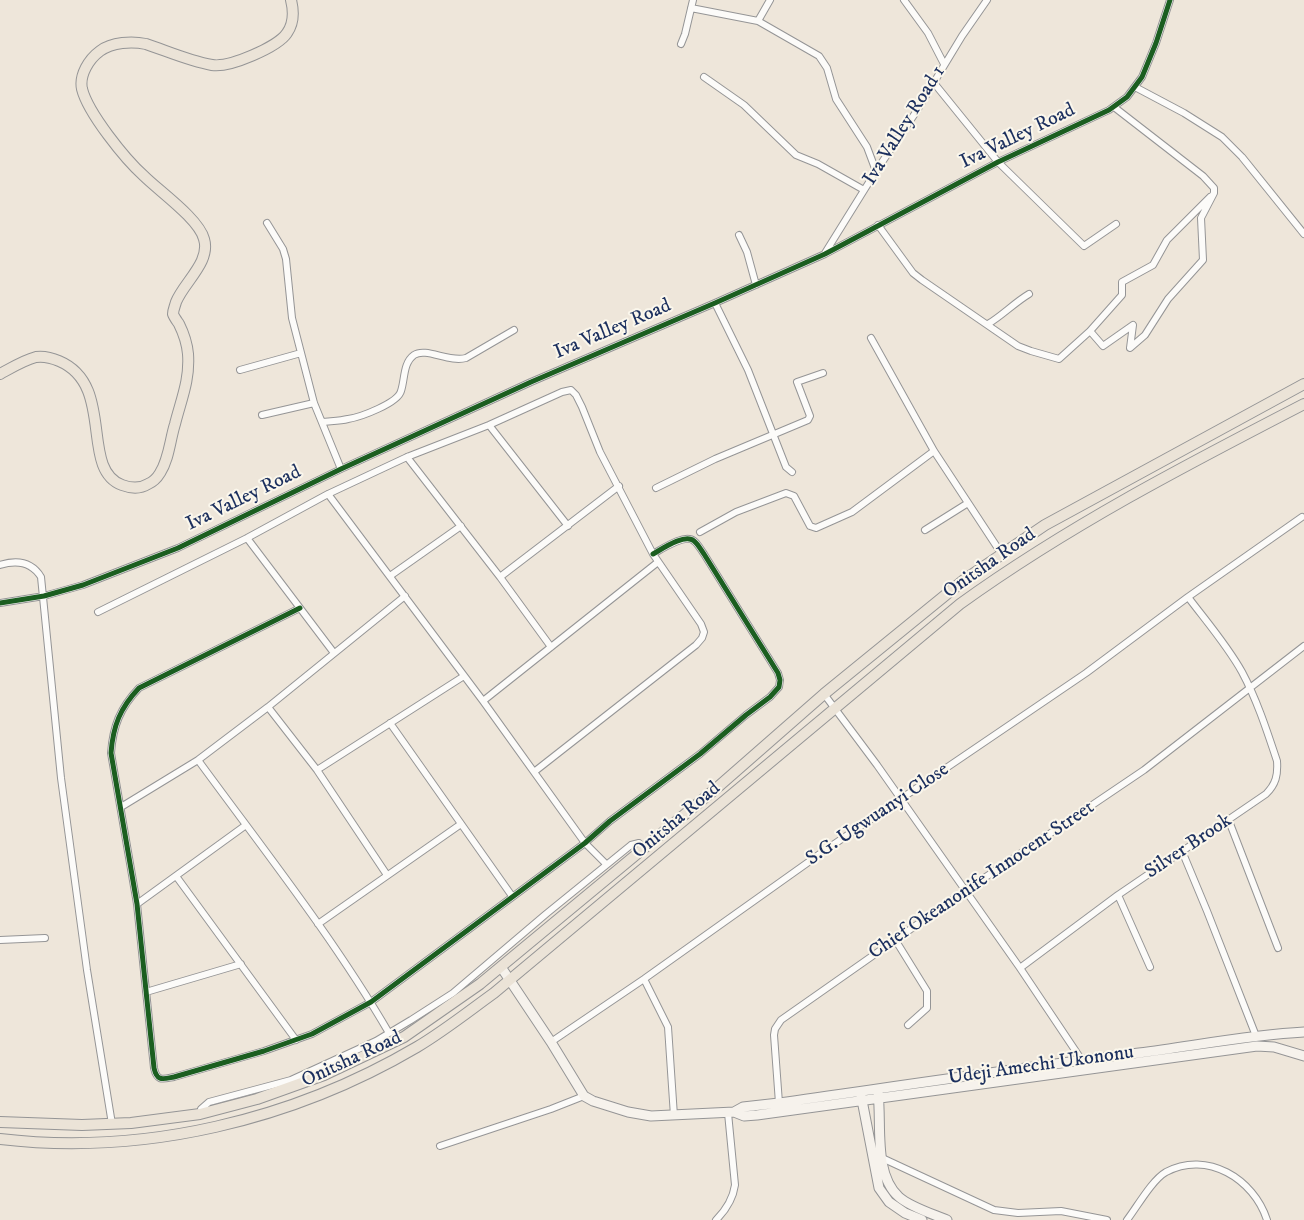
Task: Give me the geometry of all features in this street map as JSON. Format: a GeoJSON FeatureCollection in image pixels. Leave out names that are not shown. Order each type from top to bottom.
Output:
{"type":"FeatureCollection","features":[{"type":"Feature","properties":{"kind":"main road"},"geometry":{"type":"LineString","coordinates":[[0,374],[37,357],[53,358],[67,364],[76,372],[91,398],[99,454],[106,474],[117,483],[129,488],[139,488],[147,485],[160,474],[186,389],[188,374],[188,352],[185,338],[174,316],[174,309],[186,284],[203,257],[204,238],[195,223],[142,175],[121,152],[88,102],[82,88],[83,76],[86,67],[101,50],[135,42],[213,65],[230,64],[258,53],[286,35],[292,26],[294,16],[291,0]]}},
{"type":"Feature","properties":{"kind":"main road","name":"Onitsha Road"},"geometry":{"type":"LineString","coordinates":[[0,1122],[112,1124],[200,1114],[286,1090],[341,1067],[404,1036],[480,984],[719,786],[824,694],[964,580],[1001,553],[1103,492],[1304,384]]}},
{"type":"Feature","properties":{"kind":"main road","name":"Onitsha Road"},"geometry":{"type":"LineString","coordinates":[[0,1139],[45,1143],[123,1142],[200,1130],[283,1108],[349,1082],[399,1057],[436,1036],[509,980],[960,604],[997,577],[1049,543],[1128,498],[1304,404]]}},
{"type":"Feature","properties":{"kind":"main road"},"geometry":{"type":"LineString","coordinates":[[501,967],[584,1096],[593,1101],[628,1112],[650,1116],[731,1113],[744,1116],[861,1096],[879,1188],[889,1202],[905,1213],[922,1220]]}},
{"type":"Feature","properties":{"kind":"main road","name":"Udeji Amechi Ukononu"},"geometry":{"type":"LineString","coordinates":[[731,1113],[743,1107],[878,1094],[1141,1057],[1256,1036],[1304,1032]]}},
{"type":"Feature","properties":{"kind":"main road","name":"Udeji Amechi Ukononu"},"geometry":{"type":"LineString","coordinates":[[878,1094],[1081,1059],[1141,1057],[1256,1046],[1274,1046],[1304,1056]]}},
{"type":"Feature","properties":{"kind":"main road"},"geometry":{"type":"LineString","coordinates":[[878,1094],[882,1158],[889,1185],[899,1197],[947,1220]]}},
{"type":"Feature","properties":{"kind":"street"},"geometry":{"type":"LineString","coordinates":[[681,44],[693,0]]}},
{"type":"Feature","properties":{"kind":"street"},"geometry":{"type":"LineString","coordinates":[[758,21],[770,0]]}},
{"type":"Feature","properties":{"kind":"street"},"geometry":{"type":"LineString","coordinates":[[904,0],[928,33],[944,64]]}},
{"type":"Feature","properties":{"kind":"street","name":"Iva Valley Road 1"},"geometry":{"type":"LineString","coordinates":[[824,254],[934,83],[944,64],[987,0]]}},
{"type":"Feature","properties":{"kind":"street","name":"Iva Valley Road"},"geometry":{"type":"LineString","coordinates":[[0,603],[44,596],[95,581],[178,548],[341,469],[531,382],[715,304],[824,254],[998,162],[1114,107],[1127,97],[1142,77],[1156,43],[1170,0]]}},
{"type":"Feature","properties":{"kind":"street"},"geometry":{"type":"LineString","coordinates":[[692,8],[758,21],[819,56],[827,68],[836,98],[867,147],[876,171]]}},
{"type":"Feature","properties":{"kind":"street"},"geometry":{"type":"LineString","coordinates":[[704,77],[744,104],[796,155],[818,164],[864,190]]}},
{"type":"Feature","properties":{"kind":"street"},"geometry":{"type":"LineString","coordinates":[[934,83],[998,162],[1084,246],[1116,224]]}},
{"type":"Feature","properties":{"kind":"street"},"geometry":{"type":"LineString","coordinates":[[1135,87],[1184,113],[1222,137],[1242,157],[1304,234]]}},
{"type":"Feature","properties":{"kind":"street"},"geometry":{"type":"LineString","coordinates":[[1090,331],[1103,346],[1133,325],[1130,348],[1146,336],[1168,299],[1203,260],[1200,218],[1214,193],[1214,188],[1203,176],[1114,107]]}},
{"type":"Feature","properties":{"kind":"street"},"geometry":{"type":"LineString","coordinates":[[878,225],[913,273],[1024,349],[1059,359],[1090,331],[1117,302],[1122,295],[1122,282],[1153,265],[1167,240],[1214,193]]}},
{"type":"Feature","properties":{"kind":"street"},"geometry":{"type":"LineString","coordinates":[[268,223],[283,249],[286,259],[292,318],[314,403],[341,469]]}},
{"type":"Feature","properties":{"kind":"street"},"geometry":{"type":"LineString","coordinates":[[739,235],[748,252],[756,285]]}},
{"type":"Feature","properties":{"kind":"street"},"geometry":{"type":"LineString","coordinates":[[988,324],[1001,316],[1012,304],[1029,294]]}},
{"type":"Feature","properties":{"kind":"street"},"geometry":{"type":"LineString","coordinates":[[715,304],[748,370],[786,467],[792,472]]}},
{"type":"Feature","properties":{"kind":"street"},"geometry":{"type":"LineString","coordinates":[[322,422],[356,417],[396,399],[401,393],[407,363],[415,354],[424,352],[458,360],[466,358],[514,330]]}},
{"type":"Feature","properties":{"kind":"street"},"geometry":{"type":"LineString","coordinates":[[871,338],[934,451],[1001,553]]}},
{"type":"Feature","properties":{"kind":"street"},"geometry":{"type":"LineString","coordinates":[[240,370],[301,353]]}},
{"type":"Feature","properties":{"kind":"street"},"geometry":{"type":"LineString","coordinates":[[656,488],[715,459],[805,422],[810,416],[797,382],[823,373]]}},
{"type":"Feature","properties":{"kind":"street"},"geometry":{"type":"LineString","coordinates":[[98,612],[247,538],[328,494],[407,457],[490,425],[562,392],[571,390],[576,395],[600,452],[653,554],[701,624],[704,632],[696,645],[534,772]]}},
{"type":"Feature","properties":{"kind":"street"},"geometry":{"type":"LineString","coordinates":[[262,415],[314,403]]}},
{"type":"Feature","properties":{"kind":"street"},"geometry":{"type":"LineString","coordinates":[[490,425],[568,526]]}},
{"type":"Feature","properties":{"kind":"street"},"geometry":{"type":"LineString","coordinates":[[700,532],[736,512],[786,493],[794,496],[810,526],[816,528],[852,512],[934,451]]}},
{"type":"Feature","properties":{"kind":"street"},"geometry":{"type":"LineString","coordinates":[[407,457],[500,576],[551,647]]}},
{"type":"Feature","properties":{"kind":"street"},"geometry":{"type":"LineString","coordinates":[[500,576],[618,486]]}},
{"type":"Feature","properties":{"kind":"street"},"geometry":{"type":"LineString","coordinates":[[328,494],[483,701],[585,843],[606,864]]}},
{"type":"Feature","properties":{"kind":"street"},"geometry":{"type":"LineString","coordinates":[[925,530],[968,503]]}},
{"type":"Feature","properties":{"kind":"street","name":"S.G. Ugwuanyi Close"},"geometry":{"type":"LineString","coordinates":[[551,1042],[644,979],[824,851],[1086,674],[1188,597],[1302,517]]}},
{"type":"Feature","properties":{"kind":"street"},"geometry":{"type":"LineString","coordinates":[[390,576],[461,526]]}},
{"type":"Feature","properties":{"kind":"street"},"geometry":{"type":"LineString","coordinates":[[247,538],[334,653]]}},
{"type":"Feature","properties":{"kind":"street"},"geometry":{"type":"LineString","coordinates":[[300,608],[139,688],[122,709],[113,733],[111,753],[137,904],[154,1068],[159,1078],[174,1077],[296,1040],[312,1034],[371,1002],[585,843],[610,821],[700,754],[780,687],[778,673],[694,541],[690,538],[679,540],[653,554]]}},
{"type":"Feature","properties":{"kind":"street"},"geometry":{"type":"LineString","coordinates":[[0,565],[16,561],[31,566],[38,571],[41,577],[61,778],[87,970],[112,1124]]}},
{"type":"Feature","properties":{"kind":"street"},"geometry":{"type":"LineString","coordinates":[[483,701],[658,562]]}},
{"type":"Feature","properties":{"kind":"street"},"geometry":{"type":"LineString","coordinates":[[121,807],[198,760],[268,707],[405,596]]}},
{"type":"Feature","properties":{"kind":"street"},"geometry":{"type":"LineString","coordinates":[[1188,597],[1241,670],[1250,687]]}},
{"type":"Feature","properties":{"kind":"street","name":"Chief Okeanonife Innocent Street"},"geometry":{"type":"LineString","coordinates":[[779,1103],[774,1035],[781,1020],[965,891],[1144,770],[1304,646]]}},
{"type":"Feature","properties":{"kind":"street"},"geometry":{"type":"LineString","coordinates":[[317,770],[464,676]]}},
{"type":"Feature","properties":{"kind":"street","name":"Silver Brook"},"geometry":{"type":"LineString","coordinates":[[1020,968],[1118,895],[1229,820],[1271,788],[1276,781],[1278,772],[1277,761],[1250,687]]}},
{"type":"Feature","properties":{"kind":"street"},"geometry":{"type":"LineString","coordinates":[[824,694],[836,708],[1020,968],[1081,1059]]}},
{"type":"Feature","properties":{"kind":"street"},"geometry":{"type":"LineString","coordinates":[[268,707],[317,770],[387,875]]}},
{"type":"Feature","properties":{"kind":"street"},"geometry":{"type":"LineString","coordinates":[[390,724],[512,896]]}},
{"type":"Feature","properties":{"kind":"street"},"geometry":{"type":"LineString","coordinates":[[198,760],[318,924],[371,1002],[389,1033]]}},
{"type":"Feature","properties":{"kind":"street"},"geometry":{"type":"LineString","coordinates":[[1229,820],[1278,948]]}},
{"type":"Feature","properties":{"kind":"street"},"geometry":{"type":"LineString","coordinates":[[318,924],[461,824]]}},
{"type":"Feature","properties":{"kind":"street"},"geometry":{"type":"LineString","coordinates":[[137,904],[246,825]]}},
{"type":"Feature","properties":{"kind":"street"},"geometry":{"type":"LineString","coordinates":[[200,1114],[201,1109],[209,1102],[291,1080],[331,1063],[389,1033],[453,993],[606,864],[636,843],[639,843],[644,848]]}},
{"type":"Feature","properties":{"kind":"street"},"geometry":{"type":"LineString","coordinates":[[1182,851],[1256,1036]]}},
{"type":"Feature","properties":{"kind":"street"},"geometry":{"type":"LineString","coordinates":[[176,876],[296,1040]]}},
{"type":"Feature","properties":{"kind":"street"},"geometry":{"type":"LineString","coordinates":[[1118,895],[1150,967]]}},
{"type":"Feature","properties":{"kind":"street"},"geometry":{"type":"LineString","coordinates":[[0,940],[45,938]]}},
{"type":"Feature","properties":{"kind":"street"},"geometry":{"type":"LineString","coordinates":[[896,941],[927,991],[928,996],[927,1008],[908,1025]]}},
{"type":"Feature","properties":{"kind":"street"},"geometry":{"type":"LineString","coordinates":[[146,992],[241,964]]}},
{"type":"Feature","properties":{"kind":"street"},"geometry":{"type":"LineString","coordinates":[[644,979],[668,1027],[674,1116]]}},
{"type":"Feature","properties":{"kind":"street"},"geometry":{"type":"LineString","coordinates":[[440,1146],[584,1096]]}},
{"type":"Feature","properties":{"kind":"street"},"geometry":{"type":"LineString","coordinates":[[716,1220],[729,1205],[734,1194],[731,1113]]}},
{"type":"Feature","properties":{"kind":"street"},"geometry":{"type":"LineString","coordinates":[[882,1158],[994,1210],[1018,1213],[1061,1210],[1107,1220]]}},
{"type":"Feature","properties":{"kind":"street"},"geometry":{"type":"LineString","coordinates":[[1127,1220],[1164,1173],[1178,1167],[1208,1165],[1219,1168],[1234,1176],[1253,1193],[1259,1201],[1267,1220]]}},
{"type":"Feature","properties":{"kind":"cycle path"},"geometry":{"type":"LineString","coordinates":[[0,603],[44,596],[83,585],[178,548],[341,469],[531,382],[825,254],[998,162],[1109,110],[1127,97],[1142,77],[1156,43],[1170,0]]}},
{"type":"Feature","properties":{"kind":"cycle path"},"geometry":{"type":"LineString","coordinates":[[300,608],[139,688],[122,710],[116,726],[111,753],[137,904],[154,1068],[157,1076],[161,1079],[264,1051],[312,1034],[371,1002],[585,843],[610,821],[700,754],[770,697],[779,687],[778,673],[697,544],[690,539],[679,540],[653,554]]}}]}
